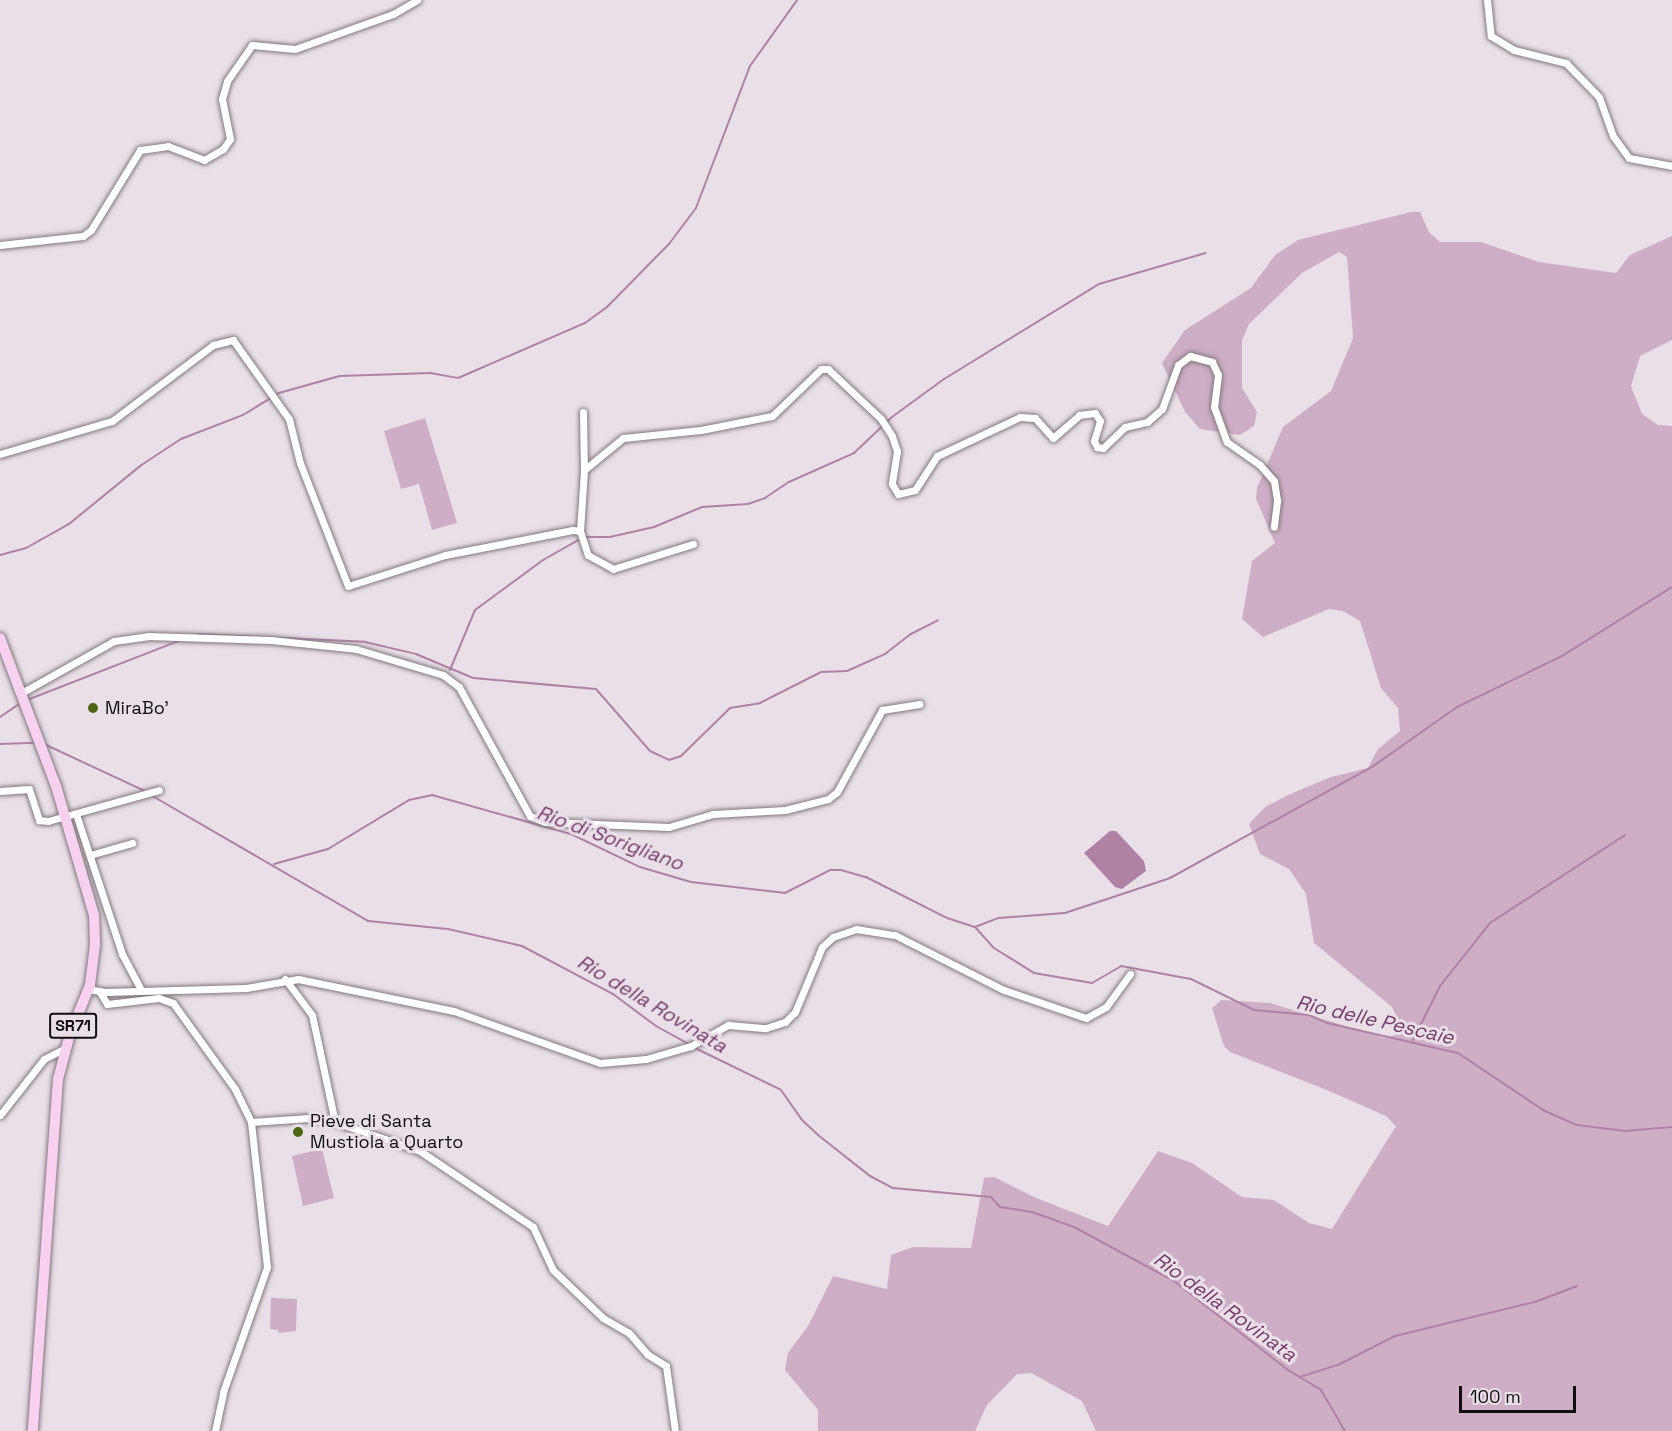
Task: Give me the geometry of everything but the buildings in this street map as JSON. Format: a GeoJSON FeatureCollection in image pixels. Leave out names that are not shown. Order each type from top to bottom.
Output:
{"type":"FeatureCollection","features":[{"type":"Feature","properties":{"kind":"main road","name":"SR71"},"geometry":{"type":"LineString","coordinates":[[0,638],[23,692],[65,817],[94,915],[93,990],[66,1047],[58,1079],[33,1431]]}},
{"type":"Feature","properties":{"kind":"street"},"geometry":{"type":"LineString","coordinates":[[0,245],[83,236],[91,230],[140,150],[168,146],[204,160],[223,149],[230,139],[222,99],[227,81],[252,45],[295,49],[393,14],[417,0]]}},
{"type":"Feature","properties":{"kind":"street"},"geometry":{"type":"LineString","coordinates":[[1487,0],[1491,36],[1514,51],[1566,63],[1599,97],[1613,136],[1629,158],[1672,166]]}},
{"type":"Feature","properties":{"kind":"street"},"geometry":{"type":"LineString","coordinates":[[0,454],[112,421],[213,345],[233,340],[289,419],[300,463],[348,586],[445,555],[580,531]]}},
{"type":"Feature","properties":{"kind":"street"},"geometry":{"type":"LineString","coordinates":[[584,470],[623,438],[701,430],[772,416],[820,369],[828,369],[881,419],[892,436],[897,451],[892,484],[898,494],[915,490],[937,456],[1020,417],[1035,418],[1053,438],[1079,415],[1095,413],[1100,421],[1094,441],[1097,447],[1103,448],[1125,427],[1147,422],[1162,409],[1178,365],[1190,356],[1204,357],[1212,362],[1218,375],[1214,407],[1227,442],[1260,465],[1274,481],[1277,501],[1274,527]]}},
{"type":"Feature","properties":{"kind":"street"},"geometry":{"type":"LineString","coordinates":[[583,412],[584,470],[580,531],[588,555],[613,569],[693,544]]}},
{"type":"Feature","properties":{"kind":"street"},"geometry":{"type":"LineString","coordinates":[[23,692],[114,641],[148,636],[271,640],[356,650],[443,675],[459,687],[530,816],[545,822],[669,826],[713,814],[785,810],[828,799],[837,792],[882,710],[920,704]]}},
{"type":"Feature","properties":{"kind":"street"},"geometry":{"type":"LineString","coordinates":[[0,791],[29,789],[39,820],[65,817],[159,790]]}},
{"type":"Feature","properties":{"kind":"street"},"geometry":{"type":"LineString","coordinates":[[76,814],[122,954],[141,989]]}},
{"type":"Feature","properties":{"kind":"street"},"geometry":{"type":"LineString","coordinates":[[90,855],[132,843]]}},
{"type":"Feature","properties":{"kind":"street"},"geometry":{"type":"LineString","coordinates":[[93,990],[246,988],[285,980],[454,1011],[600,1063],[646,1059],[691,1046],[728,1025],[766,1028],[785,1022],[795,1012],[822,946],[832,937],[856,929],[895,934],[1004,990],[1086,1018],[1106,1007],[1130,974]]}},
{"type":"Feature","properties":{"kind":"street"},"geometry":{"type":"LineString","coordinates":[[285,980],[312,1015],[335,1122]]}},
{"type":"Feature","properties":{"kind":"street"},"geometry":{"type":"LineString","coordinates":[[93,990],[107,1004],[159,998],[172,1003],[235,1089],[251,1122],[267,1266],[223,1392],[215,1431]]}},
{"type":"Feature","properties":{"kind":"street"},"geometry":{"type":"LineString","coordinates":[[0,1115],[44,1059],[66,1047]]}},
{"type":"Feature","properties":{"kind":"street"},"geometry":{"type":"LineString","coordinates":[[251,1122],[309,1118],[335,1122],[420,1151],[533,1227],[553,1270],[603,1318],[629,1333],[647,1354],[666,1366],[675,1431]]}},
{"type":"Feature","properties":{"kind":"shaded area"},"geometry":{"type":"Polygon","coordinates":[[[1411,212],[1420,212],[1429,232],[1440,242],[1481,242],[1539,262],[1616,273],[1630,255],[1672,236],[1672,340],[1640,356],[1631,386],[1642,414],[1658,425],[1672,426],[1672,1431],[1096,1431],[1082,1401],[1031,1373],[1017,1374],[987,1405],[975,1431],[818,1431],[818,1410],[785,1370],[788,1353],[808,1326],[833,1276],[887,1289],[891,1255],[913,1247],[971,1248],[984,1178],[994,1177],[1036,1198],[1108,1226],[1158,1151],[1192,1163],[1242,1197],[1274,1200],[1309,1223],[1332,1229],[1396,1126],[1386,1116],[1230,1052],[1224,1046],[1212,1008],[1221,1000],[1270,1003],[1385,1038],[1399,1034],[1400,1024],[1392,1007],[1314,943],[1306,894],[1289,869],[1260,854],[1249,824],[1265,807],[1288,795],[1331,777],[1368,768],[1378,749],[1400,731],[1398,708],[1381,688],[1360,621],[1343,611],[1329,609],[1263,637],[1242,619],[1252,561],[1275,543],[1256,499],[1257,488],[1283,427],[1331,391],[1353,338],[1347,257],[1339,252],[1302,273],[1249,324],[1242,340],[1242,388],[1257,412],[1254,426],[1240,435],[1200,429],[1185,412],[1162,363],[1185,330],[1251,288],[1275,255],[1298,240],[1411,212]]]}},
{"type":"Feature","properties":{"kind":"shaded area"},"geometry":{"type":"Polygon","coordinates":[[[425,418],[457,523],[432,530],[419,484],[401,489],[384,431],[425,418]]]}},
{"type":"Feature","properties":{"kind":"shaded area"},"geometry":{"type":"Polygon","coordinates":[[[1110,831],[1116,831],[1144,861],[1146,871],[1122,889],[1115,887],[1084,853],[1110,831]]]}},
{"type":"Feature","properties":{"kind":"shaded area"},"geometry":{"type":"Polygon","coordinates":[[[322,1149],[334,1198],[303,1206],[292,1156],[322,1149]]]}},
{"type":"Feature","properties":{"kind":"shaded area"},"geometry":{"type":"Polygon","coordinates":[[[271,1298],[297,1299],[296,1331],[279,1333],[278,1330],[270,1329],[271,1298]]]}},
{"type":"Feature","properties":{"kind":"waterway"},"geometry":{"type":"LineString","coordinates":[[0,555],[26,548],[69,524],[140,466],[181,439],[243,415],[279,393],[340,376],[430,373],[458,378],[585,323],[607,307],[669,244],[696,208],[750,66],[797,0]]}},
{"type":"Feature","properties":{"kind":"waterway"},"geometry":{"type":"LineString","coordinates":[[585,537],[610,537],[654,527],[702,507],[748,504],[765,498],[789,482],[854,453],[892,417],[944,379],[1099,284],[1206,253]]}},
{"type":"Feature","properties":{"kind":"waterway"},"geometry":{"type":"LineString","coordinates":[[450,670],[475,610],[543,560],[580,539]]}},
{"type":"Feature","properties":{"kind":"waterway"},"geometry":{"type":"LineString","coordinates":[[975,927],[999,918],[1065,913],[1170,878],[1372,767],[1457,707],[1562,656],[1672,587]]}},
{"type":"Feature","properties":{"kind":"waterway"},"geometry":{"type":"LineString","coordinates":[[198,634],[365,642],[416,654],[473,678],[596,689],[650,751],[669,760],[681,756],[730,708],[760,703],[821,672],[847,671],[885,654],[911,634],[938,620]]}},
{"type":"Feature","properties":{"kind":"waterway"},"geometry":{"type":"LineString","coordinates":[[27,700],[181,640]]}},
{"type":"Feature","properties":{"kind":"waterway"},"geometry":{"type":"LineString","coordinates":[[0,717],[22,702]]}},
{"type":"Feature","properties":{"kind":"waterway"},"geometry":{"type":"LineString","coordinates":[[0,744],[36,743]]}},
{"type":"Feature","properties":{"kind":"waterway"},"geometry":{"type":"LineString","coordinates":[[44,744],[145,791]]}},
{"type":"Feature","properties":{"kind":"waterway","name":"Rio della Rovinata"},"geometry":{"type":"LineString","coordinates":[[149,794],[368,921],[448,929],[522,946],[613,994],[656,1026],[688,1044]]}},
{"type":"Feature","properties":{"kind":"waterway","name":"Rio di Sorigliano"},"geometry":{"type":"LineString","coordinates":[[274,864],[328,849],[409,800],[432,795],[571,834],[640,867],[691,882],[785,893],[830,870],[841,870],[866,877],[947,918],[975,927]]}},
{"type":"Feature","properties":{"kind":"waterway"},"geometry":{"type":"LineString","coordinates":[[1413,1040],[1440,986],[1490,923],[1625,835]]}},
{"type":"Feature","properties":{"kind":"waterway","name":"Rio delle Pescaie"},"geometry":{"type":"LineString","coordinates":[[975,927],[994,948],[1034,973],[1092,983],[1121,966],[1191,979],[1254,1010],[1309,1015],[1327,1023],[1458,1053],[1543,1110],[1577,1125],[1626,1131],[1672,1127]]}},
{"type":"Feature","properties":{"kind":"waterway","name":"Rio della Rovinata"},"geometry":{"type":"LineString","coordinates":[[693,1047],[781,1090],[801,1119],[818,1135],[870,1176],[893,1188],[991,1197],[1000,1207],[1032,1212],[1074,1227],[1174,1281],[1288,1370],[1321,1390],[1345,1431]]}},
{"type":"Feature","properties":{"kind":"waterway"},"geometry":{"type":"LineString","coordinates":[[1300,1377],[1338,1365],[1395,1336],[1535,1302],[1577,1286]]}},
{"type":"Feature","properties":{"kind":"place","name":"MiraBo'"},"geometry":{"type":"Point","coordinates":[93,708]}},
{"type":"Feature","properties":{"kind":"place","name":"Pieve di Santa Mustiola a Quarto"},"geometry":{"type":"Point","coordinates":[298,1132]}}]}
